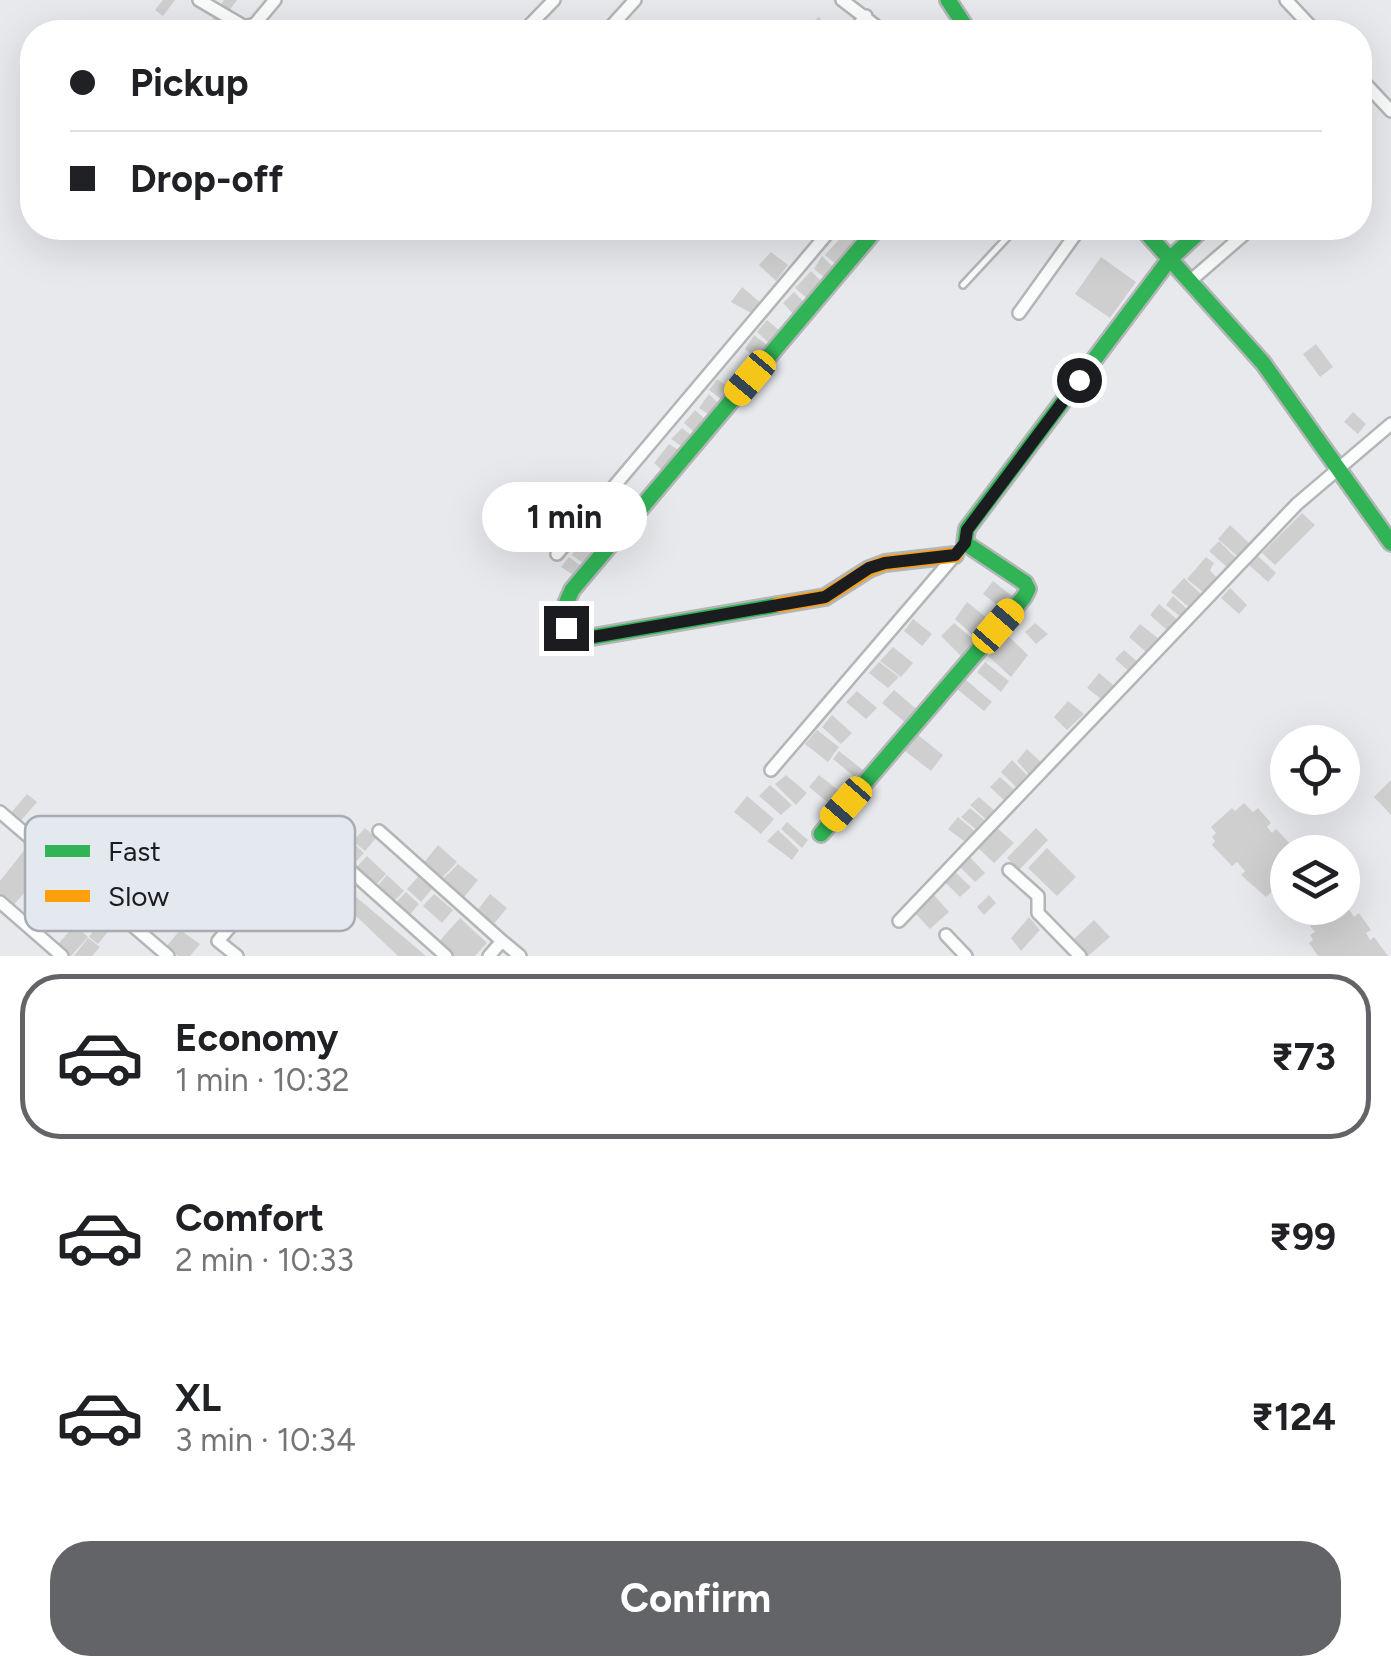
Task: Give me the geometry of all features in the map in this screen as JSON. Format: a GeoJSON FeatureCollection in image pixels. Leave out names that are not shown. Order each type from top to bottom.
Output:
{"type":"FeatureCollection","features":[{"type":"Feature","properties":{"kind":"street"},"geometry":{"type":"LineString","coordinates":[[199,0],[233,20]]}},
{"type":"Feature","properties":{"kind":"street"},"geometry":{"type":"LineString","coordinates":[[258,20],[276,0]]}},
{"type":"Feature","properties":{"kind":"street"},"geometry":{"type":"LineString","coordinates":[[535,20],[554,0]]}},
{"type":"Feature","properties":{"kind":"street"},"geometry":{"type":"LineString","coordinates":[[617,20],[635,0]]}},
{"type":"Feature","properties":{"kind":"street"},"geometry":{"type":"LineString","coordinates":[[842,0],[870,20]]}},
{"type":"Feature","properties":{"kind":"street"},"geometry":{"type":"LineString","coordinates":[[1286,0],[1305,20]]}},
{"type":"Feature","properties":{"kind":"street"},"geometry":{"type":"LineString","coordinates":[[862,20],[866,16]]}},
{"type":"Feature","properties":{"kind":"street"},"geometry":{"type":"LineString","coordinates":[[1372,91],[1391,111]]}},
{"type":"Feature","properties":{"kind":"street"},"geometry":{"type":"LineString","coordinates":[[557,554],[822,240]]}},
{"type":"Feature","properties":{"kind":"street"},"geometry":{"type":"LineString","coordinates":[[821,834],[1028,589],[1026,583],[960,549],[869,568],[825,597],[587,638],[566,628],[561,615],[572,590],[866,240]]}},
{"type":"Feature","properties":{"kind":"street"},"geometry":{"type":"LineString","coordinates":[[1019,313],[1071,240]]}},
{"type":"Feature","properties":{"kind":"street"},"geometry":{"type":"LineString","coordinates":[[1152,240],[1263,363],[1391,543]]}},
{"type":"Feature","properties":{"kind":"street"},"geometry":{"type":"LineString","coordinates":[[772,770],[960,549],[967,530],[1169,260],[1190,240]]}},
{"type":"Feature","properties":{"kind":"street"},"geometry":{"type":"LineString","coordinates":[[1189,282],[1237,240]]}},
{"type":"Feature","properties":{"kind":"street"},"geometry":{"type":"LineString","coordinates":[[900,921],[1297,504],[1391,424]]}},
{"type":"Feature","properties":{"kind":"street"},"geometry":{"type":"LineString","coordinates":[[0,812],[25,833]]}},
{"type":"Feature","properties":{"kind":"street"},"geometry":{"type":"LineString","coordinates":[[379,831],[520,956]]}},
{"type":"Feature","properties":{"kind":"street"},"geometry":{"type":"LineString","coordinates":[[1010,870],[1038,896],[1038,913],[1080,956]]}},
{"type":"Feature","properties":{"kind":"street"},"geometry":{"type":"LineString","coordinates":[[355,875],[446,956]]}},
{"type":"Feature","properties":{"kind":"street"},"geometry":{"type":"LineString","coordinates":[[0,902],[25,924]]}},
{"type":"Feature","properties":{"kind":"street"},"geometry":{"type":"LineString","coordinates":[[33,931],[62,956]]}},
{"type":"Feature","properties":{"kind":"street"},"geometry":{"type":"LineString","coordinates":[[139,931],[168,956]]}},
{"type":"Feature","properties":{"kind":"street"},"geometry":{"type":"LineString","coordinates":[[946,936],[966,956]]}},
{"type":"Feature","properties":{"kind":"street"},"geometry":{"type":"LineString","coordinates":[[489,956],[502,941]]}},
{"type":"Feature","properties":{"kind":"street"},"geometry":{"type":"LineString","coordinates":[[222,951],[237,956]]}},
{"type":"Feature","properties":{"kind":"lane"},"geometry":{"type":"LineString","coordinates":[[963,285],[1005,240]]}},
{"type":"Feature","properties":{"kind":"building"},"geometry":{"type":"Polygon","coordinates":[[[163,0],[175,0],[163,16],[155,10],[163,0]]]}},
{"type":"Feature","properties":{"kind":"building"},"geometry":{"type":"Polygon","coordinates":[[[224,0],[237,0],[228,12],[220,6],[224,0]]]}},
{"type":"Feature","properties":{"kind":"building"},"geometry":{"type":"Polygon","coordinates":[[[839,240],[860,240],[837,265],[825,255],[839,240]]]}},
{"type":"Feature","properties":{"kind":"building"},"geometry":{"type":"Polygon","coordinates":[[[771,252],[788,265],[776,281],[759,265],[771,252]]]}},
{"type":"Feature","properties":{"kind":"building"},"geometry":{"type":"Polygon","coordinates":[[[822,256],[833,267],[824,277],[814,269],[822,256]]]}},
{"type":"Feature","properties":{"kind":"building"},"geometry":{"type":"Polygon","coordinates":[[[1101,257],[1136,282],[1110,318],[1075,294],[1101,257]]]}},
{"type":"Feature","properties":{"kind":"building"},"geometry":{"type":"Polygon","coordinates":[[[811,271],[822,282],[808,299],[795,288],[811,271]]]}},
{"type":"Feature","properties":{"kind":"building"},"geometry":{"type":"Polygon","coordinates":[[[742,287],[761,303],[753,314],[731,302],[742,287]]]}},
{"type":"Feature","properties":{"kind":"building"},"geometry":{"type":"Polygon","coordinates":[[[794,292],[806,304],[795,316],[783,303],[794,292]]]}},
{"type":"Feature","properties":{"kind":"building"},"geometry":{"type":"Polygon","coordinates":[[[767,320],[780,331],[770,344],[757,332],[767,320]]]}},
{"type":"Feature","properties":{"kind":"building"},"geometry":{"type":"Polygon","coordinates":[[[754,335],[771,348],[760,361],[745,349],[754,335]]]}},
{"type":"Feature","properties":{"kind":"building"},"geometry":{"type":"Polygon","coordinates":[[[1316,344],[1333,367],[1320,377],[1303,354],[1316,344]]]}},
{"type":"Feature","properties":{"kind":"building"},"geometry":{"type":"Polygon","coordinates":[[[717,379],[730,388],[721,399],[709,390],[717,379]]]}},
{"type":"Feature","properties":{"kind":"building"},"geometry":{"type":"Polygon","coordinates":[[[709,394],[719,404],[710,415],[699,408],[709,394]]]}},
{"type":"Feature","properties":{"kind":"building"},"geometry":{"type":"Polygon","coordinates":[[[695,410],[706,420],[694,432],[684,423],[695,410]]]}},
{"type":"Feature","properties":{"kind":"building"},"geometry":{"type":"Polygon","coordinates":[[[1353,412],[1366,424],[1358,434],[1344,422],[1353,412]]]}},
{"type":"Feature","properties":{"kind":"building"},"geometry":{"type":"Polygon","coordinates":[[[682,428],[692,436],[684,448],[671,439],[682,428]]]}},
{"type":"Feature","properties":{"kind":"building"},"geometry":{"type":"Polygon","coordinates":[[[669,444],[680,451],[663,471],[654,463],[669,444]]]}},
{"type":"Feature","properties":{"kind":"building"},"geometry":{"type":"Polygon","coordinates":[[[583,494],[591,506],[587,514],[575,502],[583,494]]]}},
{"type":"Feature","properties":{"kind":"building"},"geometry":{"type":"Polygon","coordinates":[[[626,495],[639,506],[631,514],[618,504],[626,495]]]}},
{"type":"Feature","properties":{"kind":"building"},"geometry":{"type":"Polygon","coordinates":[[[1302,513],[1315,525],[1275,565],[1262,553],[1302,513]]]}},
{"type":"Feature","properties":{"kind":"building"},"geometry":{"type":"Polygon","coordinates":[[[1230,525],[1249,543],[1237,556],[1218,539],[1230,525]]]}},
{"type":"Feature","properties":{"kind":"building"},"geometry":{"type":"Polygon","coordinates":[[[590,533],[602,543],[596,551],[583,540],[590,533]]]}},
{"type":"Feature","properties":{"kind":"building"},"geometry":{"type":"Polygon","coordinates":[[[1219,541],[1236,558],[1228,568],[1209,551],[1219,541]]]}},
{"type":"Feature","properties":{"kind":"building"},"geometry":{"type":"Polygon","coordinates":[[[579,543],[595,557],[585,565],[572,555],[579,543]]]}},
{"type":"Feature","properties":{"kind":"building"},"geometry":{"type":"Polygon","coordinates":[[[1258,556],[1276,573],[1268,582],[1249,565],[1258,556]]]}},
{"type":"Feature","properties":{"kind":"building"},"geometry":{"type":"Polygon","coordinates":[[[569,557],[585,569],[576,577],[561,567],[569,557]]]}},
{"type":"Feature","properties":{"kind":"building"},"geometry":{"type":"Polygon","coordinates":[[[1206,557],[1214,563],[1210,570],[1216,577],[1204,593],[1187,579],[1206,557]]]}},
{"type":"Feature","properties":{"kind":"building"},"geometry":{"type":"Polygon","coordinates":[[[1184,578],[1203,596],[1191,609],[1171,592],[1184,578]]]}},
{"type":"Feature","properties":{"kind":"building"},"geometry":{"type":"Polygon","coordinates":[[[993,581],[1012,596],[1002,609],[983,594],[993,581]]]}},
{"type":"Feature","properties":{"kind":"building"},"geometry":{"type":"Polygon","coordinates":[[[1230,588],[1247,605],[1239,614],[1221,598],[1230,588]]]}},
{"type":"Feature","properties":{"kind":"building"},"geometry":{"type":"Polygon","coordinates":[[[1173,596],[1188,610],[1182,618],[1166,605],[1173,596]]]}},
{"type":"Feature","properties":{"kind":"building"},"geometry":{"type":"Polygon","coordinates":[[[967,602],[993,623],[977,639],[955,619],[967,602]]]}},
{"type":"Feature","properties":{"kind":"building"},"geometry":{"type":"Polygon","coordinates":[[[1159,604],[1178,620],[1168,631],[1150,615],[1159,604]]]}},
{"type":"Feature","properties":{"kind":"building"},"geometry":{"type":"Polygon","coordinates":[[[913,619],[932,634],[922,646],[904,631],[913,619]]]}},
{"type":"Feature","properties":{"kind":"building"},"geometry":{"type":"Polygon","coordinates":[[[954,623],[975,641],[962,657],[941,636],[954,623]]]}},
{"type":"Feature","properties":{"kind":"building"},"geometry":{"type":"Polygon","coordinates":[[[1035,623],[1048,634],[1036,644],[1025,632],[1035,623]]]}},
{"type":"Feature","properties":{"kind":"building"},"geometry":{"type":"Polygon","coordinates":[[[1140,624],[1159,639],[1147,653],[1129,637],[1140,624]]]}},
{"type":"Feature","properties":{"kind":"building"},"geometry":{"type":"Polygon","coordinates":[[[1006,634],[1028,655],[1011,677],[988,656],[1006,634]]]}},
{"type":"Feature","properties":{"kind":"building"},"geometry":{"type":"Polygon","coordinates":[[[893,647],[913,663],[901,677],[880,661],[893,647]]]}},
{"type":"Feature","properties":{"kind":"building"},"geometry":{"type":"Polygon","coordinates":[[[1124,650],[1140,664],[1131,673],[1115,659],[1124,650]]]}},
{"type":"Feature","properties":{"kind":"building"},"geometry":{"type":"Polygon","coordinates":[[[879,662],[899,677],[888,688],[869,673],[879,662]]]}},
{"type":"Feature","properties":{"kind":"building"},"geometry":{"type":"Polygon","coordinates":[[[985,662],[1009,681],[1001,692],[977,672],[985,662]]]}},
{"type":"Feature","properties":{"kind":"building"},"geometry":{"type":"Polygon","coordinates":[[[1099,673],[1118,689],[1105,702],[1087,688],[1099,673]]]}},
{"type":"Feature","properties":{"kind":"building"},"geometry":{"type":"Polygon","coordinates":[[[966,680],[992,702],[984,711],[957,689],[966,680]]]}},
{"type":"Feature","properties":{"kind":"building"},"geometry":{"type":"Polygon","coordinates":[[[894,690],[920,712],[907,724],[882,703],[894,690]]]}},
{"type":"Feature","properties":{"kind":"building"},"geometry":{"type":"Polygon","coordinates":[[[857,691],[877,708],[866,719],[846,702],[857,691]]]}},
{"type":"Feature","properties":{"kind":"building"},"geometry":{"type":"Polygon","coordinates":[[[1068,701],[1084,714],[1067,730],[1054,717],[1068,701]]]}},
{"type":"Feature","properties":{"kind":"building"},"geometry":{"type":"Polygon","coordinates":[[[832,715],[852,733],[841,744],[822,727],[832,715]]]}},
{"type":"Feature","properties":{"kind":"building"},"geometry":{"type":"Polygon","coordinates":[[[817,730],[839,747],[828,762],[805,744],[817,730]]]}},
{"type":"Feature","properties":{"kind":"building"},"geometry":{"type":"Polygon","coordinates":[[[918,735],[943,755],[931,771],[905,751],[918,735]]]}},
{"type":"Feature","properties":{"kind":"building"},"geometry":{"type":"Polygon","coordinates":[[[1027,749],[1043,764],[1031,777],[1017,761],[1027,749]]]}},
{"type":"Feature","properties":{"kind":"building"},"geometry":{"type":"Polygon","coordinates":[[[839,751],[864,771],[857,779],[833,759],[839,751]]]}},
{"type":"Feature","properties":{"kind":"building"},"geometry":{"type":"Polygon","coordinates":[[[1012,760],[1027,775],[1016,787],[1001,772],[1012,760]]]}},
{"type":"Feature","properties":{"kind":"building"},"geometry":{"type":"Polygon","coordinates":[[[786,775],[807,793],[796,805],[775,784],[786,775]]]}},
{"type":"Feature","properties":{"kind":"building"},"geometry":{"type":"Polygon","coordinates":[[[819,775],[843,794],[833,807],[809,787],[819,775]]]}},
{"type":"Feature","properties":{"kind":"building"},"geometry":{"type":"Polygon","coordinates":[[[1000,777],[1018,793],[1008,804],[990,787],[1000,777]]]}},
{"type":"Feature","properties":{"kind":"building"},"geometry":{"type":"Polygon","coordinates":[[[1391,780],[1391,815],[1374,797],[1391,780]]]}},
{"type":"Feature","properties":{"kind":"building"},"geometry":{"type":"Polygon","coordinates":[[[770,785],[792,805],[781,815],[759,796],[770,785]]]}},
{"type":"Feature","properties":{"kind":"building"},"geometry":{"type":"Polygon","coordinates":[[[27,794],[37,802],[18,824],[9,815],[27,794]]]}},
{"type":"Feature","properties":{"kind":"building"},"geometry":{"type":"Polygon","coordinates":[[[747,796],[774,819],[761,834],[734,812],[747,796]]]}},
{"type":"Feature","properties":{"kind":"building"},"geometry":{"type":"Polygon","coordinates":[[[979,797],[996,812],[988,821],[970,805],[979,797]]]}},
{"type":"Feature","properties":{"kind":"building"},"geometry":{"type":"Polygon","coordinates":[[[1244,803],[1253,812],[1258,808],[1271,823],[1267,827],[1272,833],[1276,829],[1282,835],[1270,835],[1270,893],[1266,897],[1241,875],[1245,871],[1237,862],[1232,866],[1212,845],[1216,833],[1211,827],[1232,808],[1235,811],[1244,803]]]}},
{"type":"Feature","properties":{"kind":"building"},"geometry":{"type":"Polygon","coordinates":[[[970,808],[988,823],[979,832],[961,817],[970,808]]]}},
{"type":"Feature","properties":{"kind":"building"},"geometry":{"type":"Polygon","coordinates":[[[958,817],[977,833],[968,844],[948,829],[958,817]]]}},
{"type":"Feature","properties":{"kind":"building"},"geometry":{"type":"Polygon","coordinates":[[[787,822],[808,840],[802,848],[781,829],[787,822]]]}},
{"type":"Feature","properties":{"kind":"building"},"geometry":{"type":"Polygon","coordinates":[[[996,827],[1014,843],[994,863],[977,847],[996,827]]]}},
{"type":"Feature","properties":{"kind":"building"},"geometry":{"type":"Polygon","coordinates":[[[365,828],[376,838],[365,851],[355,839],[365,828]]]}},
{"type":"Feature","properties":{"kind":"building"},"geometry":{"type":"Polygon","coordinates":[[[1036,828],[1048,840],[1019,870],[1007,858],[1036,828]]]}},
{"type":"Feature","properties":{"kind":"building"},"geometry":{"type":"Polygon","coordinates":[[[778,830],[799,850],[792,860],[767,841],[778,830]]]}},
{"type":"Feature","properties":{"kind":"building"},"geometry":{"type":"Polygon","coordinates":[[[355,845],[364,853],[355,863],[355,845]]]}},
{"type":"Feature","properties":{"kind":"building"},"geometry":{"type":"Polygon","coordinates":[[[438,845],[457,862],[439,881],[422,865],[438,845]]]}},
{"type":"Feature","properties":{"kind":"building"},"geometry":{"type":"Polygon","coordinates":[[[1047,848],[1076,877],[1057,896],[1028,868],[1047,848]]]}},
{"type":"Feature","properties":{"kind":"building"},"geometry":{"type":"Polygon","coordinates":[[[25,849],[25,892],[12,907],[0,896],[0,881],[25,849]]]}},
{"type":"Feature","properties":{"kind":"building"},"geometry":{"type":"Polygon","coordinates":[[[968,855],[985,873],[975,882],[958,865],[968,855]]]}},
{"type":"Feature","properties":{"kind":"building"},"geometry":{"type":"Polygon","coordinates":[[[367,856],[386,874],[374,887],[355,869],[367,856]]]}},
{"type":"Feature","properties":{"kind":"building"},"geometry":{"type":"Polygon","coordinates":[[[458,864],[478,880],[461,901],[440,882],[458,864]]]}},
{"type":"Feature","properties":{"kind":"building"},"geometry":{"type":"Polygon","coordinates":[[[955,872],[971,887],[960,897],[945,882],[955,872]]]}},
{"type":"Feature","properties":{"kind":"building"},"geometry":{"type":"Polygon","coordinates":[[[387,875],[404,891],[391,904],[375,889],[387,875]]]}},
{"type":"Feature","properties":{"kind":"building"},"geometry":{"type":"Polygon","coordinates":[[[418,877],[432,889],[421,902],[407,889],[418,877]]]}},
{"type":"Feature","properties":{"kind":"building"},"geometry":{"type":"Polygon","coordinates":[[[406,892],[419,904],[407,918],[393,905],[406,892]]]}},
{"type":"Feature","properties":{"kind":"building"},"geometry":{"type":"Polygon","coordinates":[[[434,894],[453,910],[442,923],[423,906],[434,894]]]}},
{"type":"Feature","properties":{"kind":"building"},"geometry":{"type":"Polygon","coordinates":[[[490,894],[507,908],[492,926],[476,912],[490,894]]]}},
{"type":"Feature","properties":{"kind":"building"},"geometry":{"type":"Polygon","coordinates":[[[933,894],[949,912],[930,929],[914,912],[933,894]]]}},
{"type":"Feature","properties":{"kind":"building"},"geometry":{"type":"Polygon","coordinates":[[[989,895],[996,903],[984,915],[977,907],[989,895]]]}},
{"type":"Feature","properties":{"kind":"building"},"geometry":{"type":"Polygon","coordinates":[[[355,896],[426,956],[398,956],[355,915],[355,896]]]}},
{"type":"Feature","properties":{"kind":"building"},"geometry":{"type":"Polygon","coordinates":[[[1360,914],[1371,930],[1366,933],[1370,940],[1374,937],[1388,956],[1318,956],[1309,943],[1315,932],[1310,926],[1360,925],[1360,914]]]}},
{"type":"Feature","properties":{"kind":"building"},"geometry":{"type":"Polygon","coordinates":[[[1029,917],[1040,930],[1021,951],[1011,938],[1029,917]]]}},
{"type":"Feature","properties":{"kind":"building"},"geometry":{"type":"Polygon","coordinates":[[[460,918],[487,943],[475,956],[448,956],[436,945],[460,918]]]}},
{"type":"Feature","properties":{"kind":"building"},"geometry":{"type":"Polygon","coordinates":[[[1094,920],[1110,937],[1088,956],[1073,940],[1094,920]]]}},
{"type":"Feature","properties":{"kind":"building"},"geometry":{"type":"Polygon","coordinates":[[[70,931],[82,931],[88,937],[71,956],[58,944],[70,931]]]}},
{"type":"Feature","properties":{"kind":"building"},"geometry":{"type":"Polygon","coordinates":[[[93,931],[108,931],[98,944],[89,937],[93,931]]]}},
{"type":"Feature","properties":{"kind":"building"},"geometry":{"type":"Polygon","coordinates":[[[179,931],[200,944],[190,956],[178,956],[166,947],[179,931]]]}},
{"type":"Feature","properties":{"kind":"building"},"geometry":{"type":"Polygon","coordinates":[[[88,938],[100,947],[92,956],[74,956],[88,938]]]}},
{"type":"Feature","properties":{"kind":"traffic: fast"},"geometry":{"type":"LineString","coordinates":[[948,0],[961,20]]}},
{"type":"Feature","properties":{"kind":"traffic: fast"},"geometry":{"type":"LineString","coordinates":[[778,605],[587,638],[567,628],[561,615],[572,590],[867,240]]}},
{"type":"Feature","properties":{"kind":"traffic: fast"},"geometry":{"type":"LineString","coordinates":[[1153,240],[1263,363],[1391,543]]}},
{"type":"Feature","properties":{"kind":"traffic: fast"},"geometry":{"type":"LineString","coordinates":[[821,834],[1024,597],[1028,589],[1025,583],[965,543],[967,529],[1169,260],[1190,240]]}},
{"type":"Feature","properties":{"kind":"traffic: slow"},"geometry":{"type":"LineString","coordinates":[[778,605],[825,597],[885,563],[955,555]]}},
{"type":"Feature","properties":{"kind":"route"},"geometry":{"type":"LineString","coordinates":[[566,628],[587,638],[825,597],[869,568],[955,555],[965,543],[967,530],[1079,380]]}}]}
